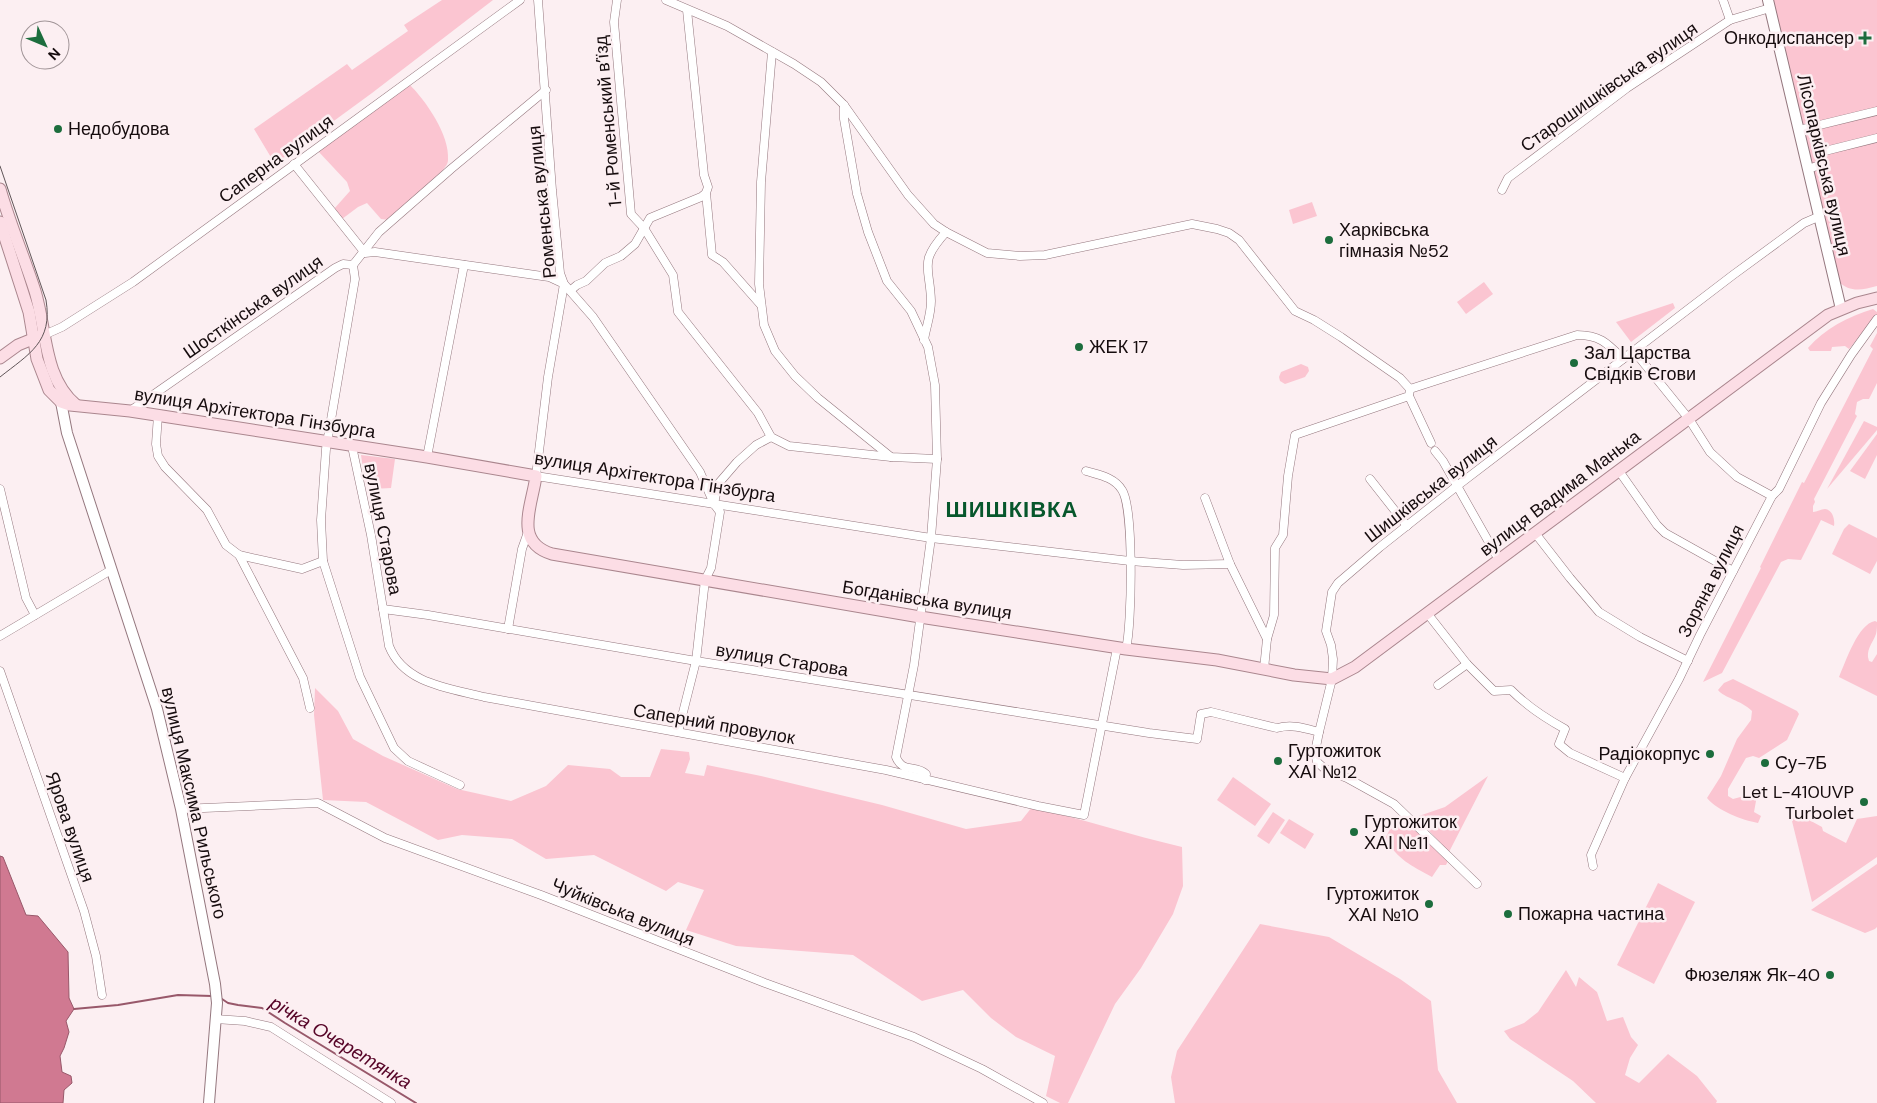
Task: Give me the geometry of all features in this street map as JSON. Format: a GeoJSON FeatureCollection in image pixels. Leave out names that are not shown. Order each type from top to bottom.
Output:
{"type":"FeatureCollection","features":[{"type":"Feature","properties":{"kind":"main road","name":"Лісопарківська вулиця"},"geometry":{"type":"LineString","coordinates":[[1769,4],[1841,308]]}},
{"type":"Feature","properties":{"kind":"main road"},"geometry":{"type":"LineString","coordinates":[[0,189],[2,200],[35,292],[39,337]]}},
{"type":"Feature","properties":{"kind":"main road"},"geometry":{"type":"LineString","coordinates":[[0,222],[39,337]]}},
{"type":"Feature","properties":{"kind":"main road","name":"вулиця Вадима Манька"},"geometry":{"type":"LineString","coordinates":[[1332,679],[1355,667],[1821,320],[1841,308],[1877,298]]}},
{"type":"Feature","properties":{"kind":"main road"},"geometry":{"type":"LineString","coordinates":[[0,358],[14,348],[39,337]]}},
{"type":"Feature","properties":{"kind":"main road","name":"вулиця Максима Рильського"},"geometry":{"type":"LineString","coordinates":[[39,337],[51,364],[62,397],[70,442],[157,709],[181,809],[216,984],[217,1003],[209,1103]]}},
{"type":"Feature","properties":{"kind":"main road","name":"вулиця Максима Рильського"},"geometry":{"type":"LineString","coordinates":[[62,397],[77,406]]}},
{"type":"Feature","properties":{"kind":"main road","name":"вулиця Архітектора Гінзбурга"},"geometry":{"type":"LineString","coordinates":[[77,406],[158,415],[536,476]]}},
{"type":"Feature","properties":{"kind":"main road"},"geometry":{"type":"LineString","coordinates":[[528,532],[536,476]]}},
{"type":"Feature","properties":{"kind":"main road","name":"Богданівська вулиця"},"geometry":{"type":"LineString","coordinates":[[528,532],[535,546],[552,554],[920,617],[1121,649],[1217,660],[1332,679]]}},
{"type":"Feature","properties":{"kind":"street","name":"Саперна вулиця"},"geometry":{"type":"LineString","coordinates":[[39,337],[56,331],[93,309],[520,0]]}},
{"type":"Feature","properties":{"kind":"street","name":"Роменська вулиця"},"geometry":{"type":"LineString","coordinates":[[538,0],[552,190],[560,272],[564,284],[593,317],[700,472],[714,504]]}},
{"type":"Feature","properties":{"kind":"street","name":"1-й Роменський в’їзд"},"geometry":{"type":"LineString","coordinates":[[617,0],[614,22],[631,214],[644,228],[674,275],[678,312],[758,413],[771,437]]}},
{"type":"Feature","properties":{"kind":"street"},"geometry":{"type":"LineString","coordinates":[[666,0],[727,26],[794,64],[821,82],[844,105],[908,195],[934,224],[987,252],[1020,256],[1045,255],[1192,224],[1217,228],[1229,233],[1238,240],[1295,311],[1322,324],[1400,378],[1409,392],[1433,447],[1499,560]]}},
{"type":"Feature","properties":{"kind":"street"},"geometry":{"type":"LineString","coordinates":[[1723,0],[1730,20]]}},
{"type":"Feature","properties":{"kind":"street","name":"Старошишківська вулиця"},"geometry":{"type":"LineString","coordinates":[[1502,190],[1508,178],[1628,88],[1730,20],[1769,4]]}},
{"type":"Feature","properties":{"kind":"street"},"geometry":{"type":"LineString","coordinates":[[687,10],[704,175],[708,186],[706,193],[712,255],[723,262],[761,305]]}},
{"type":"Feature","properties":{"kind":"street"},"geometry":{"type":"LineString","coordinates":[[772,52],[761,182],[759,284],[764,325],[776,351],[795,376],[818,398],[892,457]]}},
{"type":"Feature","properties":{"kind":"street","name":"Шосткінська вулиця"},"geometry":{"type":"LineString","coordinates":[[130,411],[335,268],[343,264],[353,264],[364,253],[379,232],[546,90]]}},
{"type":"Feature","properties":{"kind":"street"},"geometry":{"type":"LineString","coordinates":[[844,105],[844,119],[857,194],[868,232],[886,281],[911,311],[928,347],[935,385],[937,460],[931,538],[909,694],[896,757],[899,764],[906,768],[920,769],[926,774],[925,780]]}},
{"type":"Feature","properties":{"kind":"street"},"geometry":{"type":"LineString","coordinates":[[1799,130],[1877,111]]}},
{"type":"Feature","properties":{"kind":"street"},"geometry":{"type":"LineString","coordinates":[[1808,169],[1820,165],[1821,152],[1877,138]]}},
{"type":"Feature","properties":{"kind":"street"},"geometry":{"type":"LineString","coordinates":[[294,164],[364,253],[375,252],[549,277],[564,284],[548,377],[536,476]]}},
{"type":"Feature","properties":{"kind":"street"},"geometry":{"type":"LineString","coordinates":[[571,290],[586,281],[605,263],[622,256],[635,244],[650,218],[701,197],[706,193]]}},
{"type":"Feature","properties":{"kind":"street","name":"Шишківська вулиця"},"geometry":{"type":"LineString","coordinates":[[1332,679],[1333,659],[1326,631],[1332,592],[1338,583],[1457,486],[1623,359],[1797,228],[1818,217]]}},
{"type":"Feature","properties":{"kind":"street"},"geometry":{"type":"LineString","coordinates":[[924,340],[930,316],[931,300],[927,265],[930,254],[946,232]]}},
{"type":"Feature","properties":{"kind":"street"},"geometry":{"type":"LineString","coordinates":[[353,264],[355,279],[327,441],[321,520],[323,561],[360,677],[394,748],[408,761],[460,785]]}},
{"type":"Feature","properties":{"kind":"street"},"geometry":{"type":"LineString","coordinates":[[427,457],[464,266]]}},
{"type":"Feature","properties":{"kind":"street","name":"Зоряна вулиця"},"geometry":{"type":"LineString","coordinates":[[1593,866],[1591,855],[1625,778],[1688,661],[1772,496],[1779,490],[1821,404],[1851,355],[1877,319]]}},
{"type":"Feature","properties":{"kind":"street"},"geometry":{"type":"LineString","coordinates":[[1264,669],[1267,639],[1274,615],[1275,548],[1283,535],[1294,435],[1409,392],[1577,335],[1595,336],[1606,342],[1623,359]]}},
{"type":"Feature","properties":{"kind":"street"},"geometry":{"type":"LineString","coordinates":[[1634,351],[1689,419],[1710,452],[1737,477],[1772,496]]}},
{"type":"Feature","properties":{"kind":"street"},"geometry":{"type":"LineString","coordinates":[[158,415],[156,444],[158,456],[165,467],[207,510],[226,545],[239,555],[303,678],[310,708]]}},
{"type":"Feature","properties":{"kind":"street"},"geometry":{"type":"LineString","coordinates":[[678,732],[696,661],[705,580],[711,568],[720,512],[714,504],[718,484],[737,462],[756,445],[771,437],[789,446],[937,460]]}},
{"type":"Feature","properties":{"kind":"street","name":"вулиця Старова"},"geometry":{"type":"LineString","coordinates":[[354,446],[353,451],[371,535],[383,609],[696,661],[1196,739],[1201,714],[1211,712],[1277,728],[1297,726],[1319,732]]}},
{"type":"Feature","properties":{"kind":"street"},"geometry":{"type":"LineString","coordinates":[[1086,471],[1114,480],[1128,502],[1130,561],[1129,636],[1121,649],[1102,725]]}},
{"type":"Feature","properties":{"kind":"street"},"geometry":{"type":"LineString","coordinates":[[1619,471],[1657,525],[1665,533],[1733,571]]}},
{"type":"Feature","properties":{"kind":"street","name":"вулиця Архітектора Гінзбурга"},"geometry":{"type":"LineString","coordinates":[[536,476],[931,538],[1130,561],[1183,565],[1230,564]]}},
{"type":"Feature","properties":{"kind":"street"},"geometry":{"type":"LineString","coordinates":[[1370,479],[1407,526]]}},
{"type":"Feature","properties":{"kind":"street"},"geometry":{"type":"LineString","coordinates":[[0,489],[26,598],[36,615]]}},
{"type":"Feature","properties":{"kind":"street"},"geometry":{"type":"LineString","coordinates":[[1205,498],[1230,564],[1267,639]]}},
{"type":"Feature","properties":{"kind":"street"},"geometry":{"type":"LineString","coordinates":[[508,629],[522,549],[528,532]]}},
{"type":"Feature","properties":{"kind":"street"},"geometry":{"type":"LineString","coordinates":[[1535,533],[1570,578],[1600,612],[1640,637],[1688,661]]}},
{"type":"Feature","properties":{"kind":"street"},"geometry":{"type":"LineString","coordinates":[[239,555],[302,569],[323,561]]}},
{"type":"Feature","properties":{"kind":"street"},"geometry":{"type":"LineString","coordinates":[[0,636],[111,570]]}},
{"type":"Feature","properties":{"kind":"street","name":"Саперний провулок"},"geometry":{"type":"LineString","coordinates":[[383,609],[389,646],[394,657],[401,666],[422,681],[493,699],[886,770],[1084,815],[1102,725]]}},
{"type":"Feature","properties":{"kind":"street"},"geometry":{"type":"LineString","coordinates":[[1427,613],[1466,664],[1494,691],[1511,690],[1542,716],[1565,730],[1559,744],[1570,753],[1625,778]]}},
{"type":"Feature","properties":{"kind":"street"},"geometry":{"type":"LineString","coordinates":[[1438,685],[1466,664]]}},
{"type":"Feature","properties":{"kind":"street","name":"Ярова вулиця"},"geometry":{"type":"LineString","coordinates":[[0,671],[84,910],[96,956],[102,995]]}},
{"type":"Feature","properties":{"kind":"street"},"geometry":{"type":"LineString","coordinates":[[1332,679],[1319,732],[1315,757],[1317,762],[1325,769],[1347,778],[1394,804],[1477,884]]}},
{"type":"Feature","properties":{"kind":"street","name":"Чуйківська вулиця"},"geometry":{"type":"LineString","coordinates":[[181,809],[318,803],[385,838],[541,895],[756,980],[914,1037],[982,1069],[1043,1103]]}},
{"type":"Feature","properties":{"kind":"street"},"geometry":{"type":"LineString","coordinates":[[215,1019],[245,1021],[271,1027],[391,1103]]}},
{"type":"Feature","properties":{"kind":"shaded area"},"geometry":{"type":"Polygon","coordinates":[[[442,0],[493,0],[372,93],[275,164],[254,129],[347,64],[352,70],[408,31],[404,25],[442,0]]]}},
{"type":"Feature","properties":{"kind":"shaded area"},"geometry":{"type":"Polygon","coordinates":[[[1770,0],[1877,0],[1877,286],[1856,290],[1838,281],[1770,0]]]}},
{"type":"Feature","properties":{"kind":"shaded area"},"geometry":{"type":"Polygon","coordinates":[[[409,84],[423,100],[441,129],[448,150],[447,164],[390,220],[381,219],[367,203],[342,219],[334,209],[350,191],[347,182],[318,151],[409,84]]]}},
{"type":"Feature","properties":{"kind":"shaded area"},"geometry":{"type":"Polygon","coordinates":[[[1312,202],[1317,216],[1293,224],[1289,210],[1312,202]]]}},
{"type":"Feature","properties":{"kind":"shaded area"},"geometry":{"type":"Polygon","coordinates":[[[1484,282],[1493,294],[1466,314],[1457,302],[1484,282]]]}},
{"type":"Feature","properties":{"kind":"shaded area"},"geometry":{"type":"Polygon","coordinates":[[[1673,303],[1675,308],[1631,342],[1616,322],[1673,303]]]}},
{"type":"Feature","properties":{"kind":"shaded area"},"geometry":{"type":"Polygon","coordinates":[[[1873,309],[1877,312],[1877,315],[1849,349],[1845,346],[1832,347],[1831,351],[1810,351],[1808,348],[1814,341],[1838,324],[1855,315],[1873,309]]]}},
{"type":"Feature","properties":{"kind":"shaded area"},"geometry":{"type":"Polygon","coordinates":[[[1877,333],[1877,383],[1869,399],[1857,402],[1855,414],[1857,416],[1814,499],[1813,512],[1825,509],[1830,511],[1834,518],[1834,526],[1821,520],[1801,560],[1788,559],[1781,562],[1722,673],[1703,682],[1802,482],[1804,483],[1873,349],[1870,346],[1877,333]]]}},
{"type":"Feature","properties":{"kind":"shaded area"},"geometry":{"type":"Polygon","coordinates":[[[1301,364],[1308,367],[1309,371],[1305,377],[1285,384],[1280,381],[1281,372],[1301,364]]]}},
{"type":"Feature","properties":{"kind":"shaded area"},"geometry":{"type":"Polygon","coordinates":[[[1864,421],[1877,427],[1877,430],[1827,489],[1864,421]]]}},
{"type":"Feature","properties":{"kind":"shaded area"},"geometry":{"type":"Polygon","coordinates":[[[1877,434],[1877,455],[1865,479],[1850,471],[1877,434]]]}},
{"type":"Feature","properties":{"kind":"shaded area"},"geometry":{"type":"Polygon","coordinates":[[[361,455],[395,459],[391,488],[372,489],[370,481],[365,482],[361,455]]]}},
{"type":"Feature","properties":{"kind":"shaded area"},"geometry":{"type":"Polygon","coordinates":[[[1849,524],[1877,538],[1877,561],[1870,574],[1832,554],[1844,529],[1849,524]]]}},
{"type":"Feature","properties":{"kind":"shaded area"},"geometry":{"type":"Polygon","coordinates":[[[1875,621],[1877,622],[1876,632],[1868,657],[1869,661],[1872,662],[1877,654],[1877,696],[1839,677],[1858,636],[1863,629],[1875,621]]]}},
{"type":"Feature","properties":{"kind":"shaded area"},"geometry":{"type":"Polygon","coordinates":[[[1733,679],[1797,711],[1799,714],[1787,740],[1759,758],[1753,756],[1746,758],[1728,789],[1728,796],[1733,799],[1748,795],[1754,796],[1756,801],[1754,812],[1761,816],[1758,823],[1731,814],[1717,807],[1707,798],[1721,776],[1737,739],[1751,720],[1752,711],[1748,707],[1718,690],[1724,683],[1733,679]]]}},
{"type":"Feature","properties":{"kind":"shaded area"},"geometry":{"type":"Polygon","coordinates":[[[315,688],[338,711],[353,739],[383,756],[457,789],[511,801],[546,786],[568,765],[610,769],[621,777],[650,777],[661,749],[689,752],[690,759],[685,773],[704,776],[707,765],[882,805],[966,829],[1021,821],[1032,807],[1182,847],[1183,886],[1173,914],[1141,968],[1115,1004],[1068,1103],[1060,1103],[1046,1096],[1055,1056],[1016,1037],[991,1018],[963,990],[922,1001],[853,955],[736,946],[686,930],[704,890],[678,882],[666,891],[594,855],[546,859],[512,839],[462,835],[438,840],[366,802],[323,800],[314,715],[315,688]]]}},
{"type":"Feature","properties":{"kind":"shaded area"},"geometry":{"type":"Polygon","coordinates":[[[1488,776],[1449,852],[1416,817],[1445,807],[1488,776]]]}},
{"type":"Feature","properties":{"kind":"shaded area"},"geometry":{"type":"Polygon","coordinates":[[[1233,777],[1271,804],[1255,826],[1217,800],[1233,777]]]}},
{"type":"Feature","properties":{"kind":"shaded area"},"geometry":{"type":"Polygon","coordinates":[[[1789,809],[1846,843],[1857,819],[1877,816],[1877,857],[1812,902],[1789,809]]]}},
{"type":"Feature","properties":{"kind":"shaded area"},"geometry":{"type":"Polygon","coordinates":[[[1273,812],[1285,820],[1269,844],[1257,836],[1273,812]]]}},
{"type":"Feature","properties":{"kind":"shaded area"},"geometry":{"type":"Polygon","coordinates":[[[1289,819],[1314,834],[1305,849],[1280,833],[1289,819]]]}},
{"type":"Feature","properties":{"kind":"shaded area"},"geometry":{"type":"Polygon","coordinates":[[[1406,821],[1448,861],[1446,865],[1440,865],[1432,877],[1406,861],[1395,852],[1385,839],[1390,829],[1406,821]]]}},
{"type":"Feature","properties":{"kind":"shaded area"},"geometry":{"type":"Polygon","coordinates":[[[0,856],[3,857],[26,915],[38,916],[68,952],[69,998],[74,1009],[66,1021],[69,1032],[60,1056],[62,1072],[71,1076],[72,1083],[64,1090],[63,1103],[0,1103],[0,856]]]}},
{"type":"Feature","properties":{"kind":"shaded area"},"geometry":{"type":"Polygon","coordinates":[[[1877,864],[1877,927],[1875,929],[1865,933],[1811,910],[1877,864]]]}},
{"type":"Feature","properties":{"kind":"shaded area"},"geometry":{"type":"Polygon","coordinates":[[[1658,883],[1695,902],[1654,984],[1617,965],[1658,883]]]}},
{"type":"Feature","properties":{"kind":"shaded area"},"geometry":{"type":"Polygon","coordinates":[[[1260,924],[1329,937],[1400,979],[1431,1001],[1438,1070],[1457,1103],[1175,1103],[1171,1077],[1177,1051],[1260,924]]]}},
{"type":"Feature","properties":{"kind":"shaded area"},"geometry":{"type":"Polygon","coordinates":[[[1566,970],[1576,987],[1579,977],[1597,992],[1607,1021],[1623,1017],[1631,1037],[1638,1045],[1630,1058],[1625,1075],[1639,1083],[1668,1054],[1697,1076],[1717,1101],[1716,1103],[1596,1103],[1573,1081],[1510,1039],[1504,1031],[1524,1023],[1538,1012],[1566,970]]]}},
{"type":"Feature","properties":{"kind":"waterway","name":"річка Очеретянка"},"geometry":{"type":"LineString","coordinates":[[74,1009],[118,1005],[178,995],[212,996]]}},
{"type":"Feature","properties":{"kind":"waterway","name":"річка Очеретянка"},"geometry":{"type":"LineString","coordinates":[[219,997],[228,1003],[262,1008],[416,1103]]}},
{"type":"Feature","properties":{"kind":"tram line"},"geometry":{"type":"LineString","coordinates":[[0,166],[46,300],[47,314],[46,327],[36,346],[0,377]]}},
{"type":"Feature","properties":{"kind":"place","name":"Онкодиспансер"},"geometry":{"type":"Point","coordinates":[1865,38]}},
{"type":"Feature","properties":{"kind":"place","name":"Недобудова"},"geometry":{"type":"Point","coordinates":[58,129]}},
{"type":"Feature","properties":{"kind":"place","name":"Харківська гімназія №52"},"geometry":{"type":"Point","coordinates":[1329,240]}},
{"type":"Feature","properties":{"kind":"place","name":"ЖЕК 17"},"geometry":{"type":"Point","coordinates":[1079,347]}},
{"type":"Feature","properties":{"kind":"place","name":"Зал Царства Свідків Єгови"},"geometry":{"type":"Point","coordinates":[1574,363]}},
{"type":"Feature","properties":{"kind":"place","name":"Радіокорпус"},"geometry":{"type":"Point","coordinates":[1710,754]}},
{"type":"Feature","properties":{"kind":"place","name":"Гуртожиток ХАІ №12"},"geometry":{"type":"Point","coordinates":[1278,761]}},
{"type":"Feature","properties":{"kind":"place","name":"Су-7Б"},"geometry":{"type":"Point","coordinates":[1765,763]}},
{"type":"Feature","properties":{"kind":"place","name":"Let L-410UVP Turbolet"},"geometry":{"type":"Point","coordinates":[1864,802]}},
{"type":"Feature","properties":{"kind":"place","name":"Гуртожиток ХАІ №11"},"geometry":{"type":"Point","coordinates":[1354,832]}},
{"type":"Feature","properties":{"kind":"place","name":"Гуртожиток ХАІ №10"},"geometry":{"type":"Point","coordinates":[1429,904]}},
{"type":"Feature","properties":{"kind":"place","name":"Пожарна частина"},"geometry":{"type":"Point","coordinates":[1508,914]}},
{"type":"Feature","properties":{"kind":"place","name":"Фюзеляж Як-40"},"geometry":{"type":"Point","coordinates":[1830,975]}},
{"type":"Feature","properties":{"kind":"district","name":"ШИШКІВКА"},"geometry":{"type":"Point","coordinates":[1012,509]}}]}
